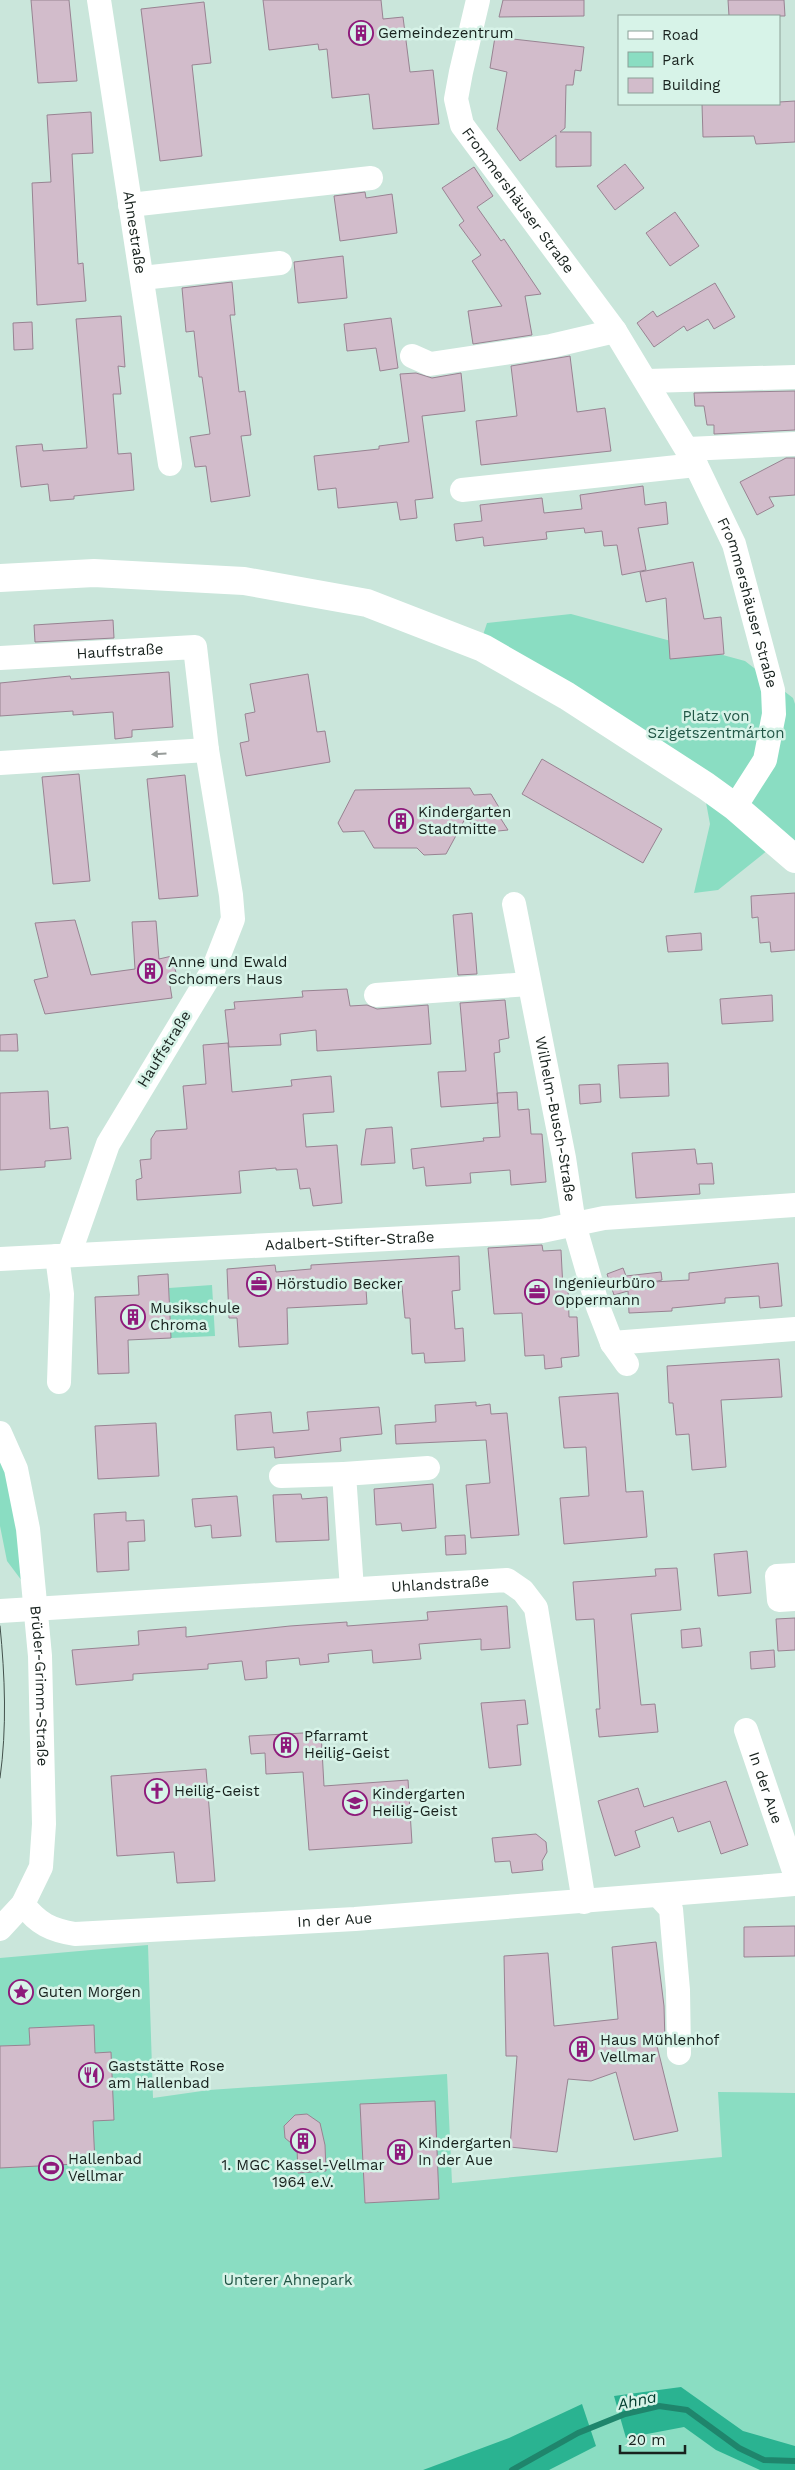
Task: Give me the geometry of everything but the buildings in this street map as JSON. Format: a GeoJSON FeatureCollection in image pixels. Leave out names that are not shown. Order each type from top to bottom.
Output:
{"type":"FeatureCollection","features":[{"type":"Feature","properties":{"kind":"main road"},"geometry":{"type":"LineString","coordinates":[[0,578],[94,573],[235,580],[367,602],[483,648],[567,696],[735,807],[795,860]]}},
{"type":"Feature","properties":{"kind":"street","name":"Ahnestraße"},"geometry":{"type":"LineString","coordinates":[[99,0],[170,464]]}},
{"type":"Feature","properties":{"kind":"street","name":"Frommershäuser Straße"},"geometry":{"type":"LineString","coordinates":[[478,0],[456,99],[462,125],[614,331],[692,457],[734,544],[773,690],[774,714],[765,760],[735,807]]}},
{"type":"Feature","properties":{"kind":"street"},"geometry":{"type":"LineString","coordinates":[[130,205],[371,178]]}},
{"type":"Feature","properties":{"kind":"street"},"geometry":{"type":"LineString","coordinates":[[142,278],[280,264]]}},
{"type":"Feature","properties":{"kind":"street"},"geometry":{"type":"LineString","coordinates":[[412,356],[430,364],[551,346],[614,331]]}},
{"type":"Feature","properties":{"kind":"street"},"geometry":{"type":"LineString","coordinates":[[647,382],[795,377]]}},
{"type":"Feature","properties":{"kind":"street"},"geometry":{"type":"LineString","coordinates":[[462,490],[795,444]]}},
{"type":"Feature","properties":{"kind":"street","name":"Hauffstraße"},"geometry":{"type":"LineString","coordinates":[[0,658],[195,647],[207,750],[218,804],[233,919],[213,970],[108,1144],[63,1255]]}},
{"type":"Feature","properties":{"kind":"street"},"geometry":{"type":"LineString","coordinates":[[0,763],[207,750]]}},
{"type":"Feature","properties":{"kind":"street","name":"Wilhelm-Busch-Straße"},"geometry":{"type":"LineString","coordinates":[[514,904],[528,984],[564,1158],[574,1224],[611,1217],[795,1205]]}},
{"type":"Feature","properties":{"kind":"street"},"geometry":{"type":"LineString","coordinates":[[376,995],[528,984]]}},
{"type":"Feature","properties":{"kind":"street"},"geometry":{"type":"LineString","coordinates":[[574,1224],[598,1307],[612,1343],[627,1364]]}},
{"type":"Feature","properties":{"kind":"street","name":"Adalbert-Stifter-Straße"},"geometry":{"type":"LineString","coordinates":[[0,1259],[542,1231],[574,1224]]}},
{"type":"Feature","properties":{"kind":"street"},"geometry":{"type":"LineString","coordinates":[[58,1382],[63,1255]]}},
{"type":"Feature","properties":{"kind":"street"},"geometry":{"type":"LineString","coordinates":[[612,1343],[795,1329]]}},
{"type":"Feature","properties":{"kind":"street","name":"Brüder-Grimm-Straße"},"geometry":{"type":"LineString","coordinates":[[0,1433],[16,1469],[28,1529],[40,1656],[44,1824],[41,1867],[23,1904],[0,1929]]}},
{"type":"Feature","properties":{"kind":"street"},"geometry":{"type":"LineString","coordinates":[[281,1476],[428,1468]]}},
{"type":"Feature","properties":{"kind":"street"},"geometry":{"type":"LineString","coordinates":[[344,1474],[352,1589]]}},
{"type":"Feature","properties":{"kind":"street"},"geometry":{"type":"LineString","coordinates":[[795,1575],[777,1576],[779,1600],[795,1599]]}},
{"type":"Feature","properties":{"kind":"street","name":"Uhlandstraße"},"geometry":{"type":"LineString","coordinates":[[0,1611],[507,1580],[523,1591],[536,1608],[584,1902]]}},
{"type":"Feature","properties":{"kind":"street","name":"In der Aue"},"geometry":{"type":"LineString","coordinates":[[746,1730],[795,1874]]}},
{"type":"Feature","properties":{"kind":"street","name":"In der Aue"},"geometry":{"type":"LineString","coordinates":[[23,1904],[38,1920],[54,1930],[76,1934],[355,1918],[584,1902],[795,1884]]}},
{"type":"Feature","properties":{"kind":"street"},"geometry":{"type":"LineString","coordinates":[[659,1896],[671,1909],[678,1990],[679,2053]]}},
{"type":"Feature","properties":{"kind":"green space","name":"Platz von Szigetszentmárton"},"geometry":{"type":"Polygon","coordinates":[[[571,614],[745,661],[793,698],[795,704],[795,873],[768,850],[718,890],[694,893],[710,824],[705,797],[476,656],[487,623],[571,614]]]}},
{"type":"Feature","properties":{"kind":"green space"},"geometry":{"type":"Polygon","coordinates":[[[212,1285],[215,1336],[171,1338],[169,1288],[212,1285]]]}},
{"type":"Feature","properties":{"kind":"green space"},"geometry":{"type":"Polygon","coordinates":[[[0,1453],[19,1524],[22,1581],[7,1561],[0,1526],[0,1453]]]}},
{"type":"Feature","properties":{"kind":"green space","name":"Unterer Ahnepark"},"geometry":{"type":"Polygon","coordinates":[[[148,1945],[153,2098],[209,2090],[447,2074],[452,2183],[722,2157],[718,2092],[795,2093],[795,2470],[0,2470],[0,1958],[148,1945]]]}},
{"type":"Feature","properties":{"kind":"green space"},"geometry":{"type":"Polygon","coordinates":[[[681,2387],[743,2431],[795,2446],[795,2470],[760,2470],[716,2450],[684,2427],[626,2438],[614,2396],[681,2387]]]}},
{"type":"Feature","properties":{"kind":"green space"},"geometry":{"type":"Polygon","coordinates":[[[582,2404],[596,2446],[549,2470],[423,2470],[509,2438],[582,2404]]]}},
{"type":"Feature","properties":{"kind":"waterway","name":"Ahna"},"geometry":{"type":"LineString","coordinates":[[512,2470],[578,2433],[625,2414],[659,2406],[687,2410],[739,2448],[764,2460],[795,2461]]}},
{"type":"Feature","properties":{"kind":"tram line"},"geometry":{"type":"LineString","coordinates":[[0,1626],[4,1702],[4,1740],[0,1778]]}},
{"type":"Feature","properties":{"kind":"place","name":"Gemeindezentrum"},"geometry":{"type":"Point","coordinates":[361,33]}},
{"type":"Feature","properties":{"kind":"place","name":"Kindergarten Stadtmitte"},"geometry":{"type":"Point","coordinates":[401,821]}},
{"type":"Feature","properties":{"kind":"place","name":"Anne und Ewald Schomers Haus"},"geometry":{"type":"Point","coordinates":[150,971]}},
{"type":"Feature","properties":{"kind":"place","name":"Hörstudio Becker"},"geometry":{"type":"Point","coordinates":[259,1284]}},
{"type":"Feature","properties":{"kind":"place","name":"Ingenieurbüro Oppermann"},"geometry":{"type":"Point","coordinates":[537,1292]}},
{"type":"Feature","properties":{"kind":"place","name":"Musikschule Chroma"},"geometry":{"type":"Point","coordinates":[133,1317]}},
{"type":"Feature","properties":{"kind":"place","name":"Pfarramt Heilig-Geist"},"geometry":{"type":"Point","coordinates":[286,1745]}},
{"type":"Feature","properties":{"kind":"place","name":"Heilig-Geist"},"geometry":{"type":"Point","coordinates":[157,1791]}},
{"type":"Feature","properties":{"kind":"place","name":"Kindergarten Heilig-Geist"},"geometry":{"type":"Point","coordinates":[355,1803]}},
{"type":"Feature","properties":{"kind":"place","name":"Guten Morgen"},"geometry":{"type":"Point","coordinates":[21,1992]}},
{"type":"Feature","properties":{"kind":"place","name":"Haus Mühlenhof Vellmar"},"geometry":{"type":"Point","coordinates":[582,2049]}},
{"type":"Feature","properties":{"kind":"place","name":"Gaststätte Rose am Hallenbad"},"geometry":{"type":"Point","coordinates":[91,2075]}},
{"type":"Feature","properties":{"kind":"place","name":"1. MGC Kassel-Vellmar 1964 e.V."},"geometry":{"type":"Point","coordinates":[303,2141]}},
{"type":"Feature","properties":{"kind":"place","name":"Kindergarten In der Aue"},"geometry":{"type":"Point","coordinates":[400,2152]}},
{"type":"Feature","properties":{"kind":"place","name":"Hallenbad Vellmar"},"geometry":{"type":"Point","coordinates":[51,2168]}}]}
